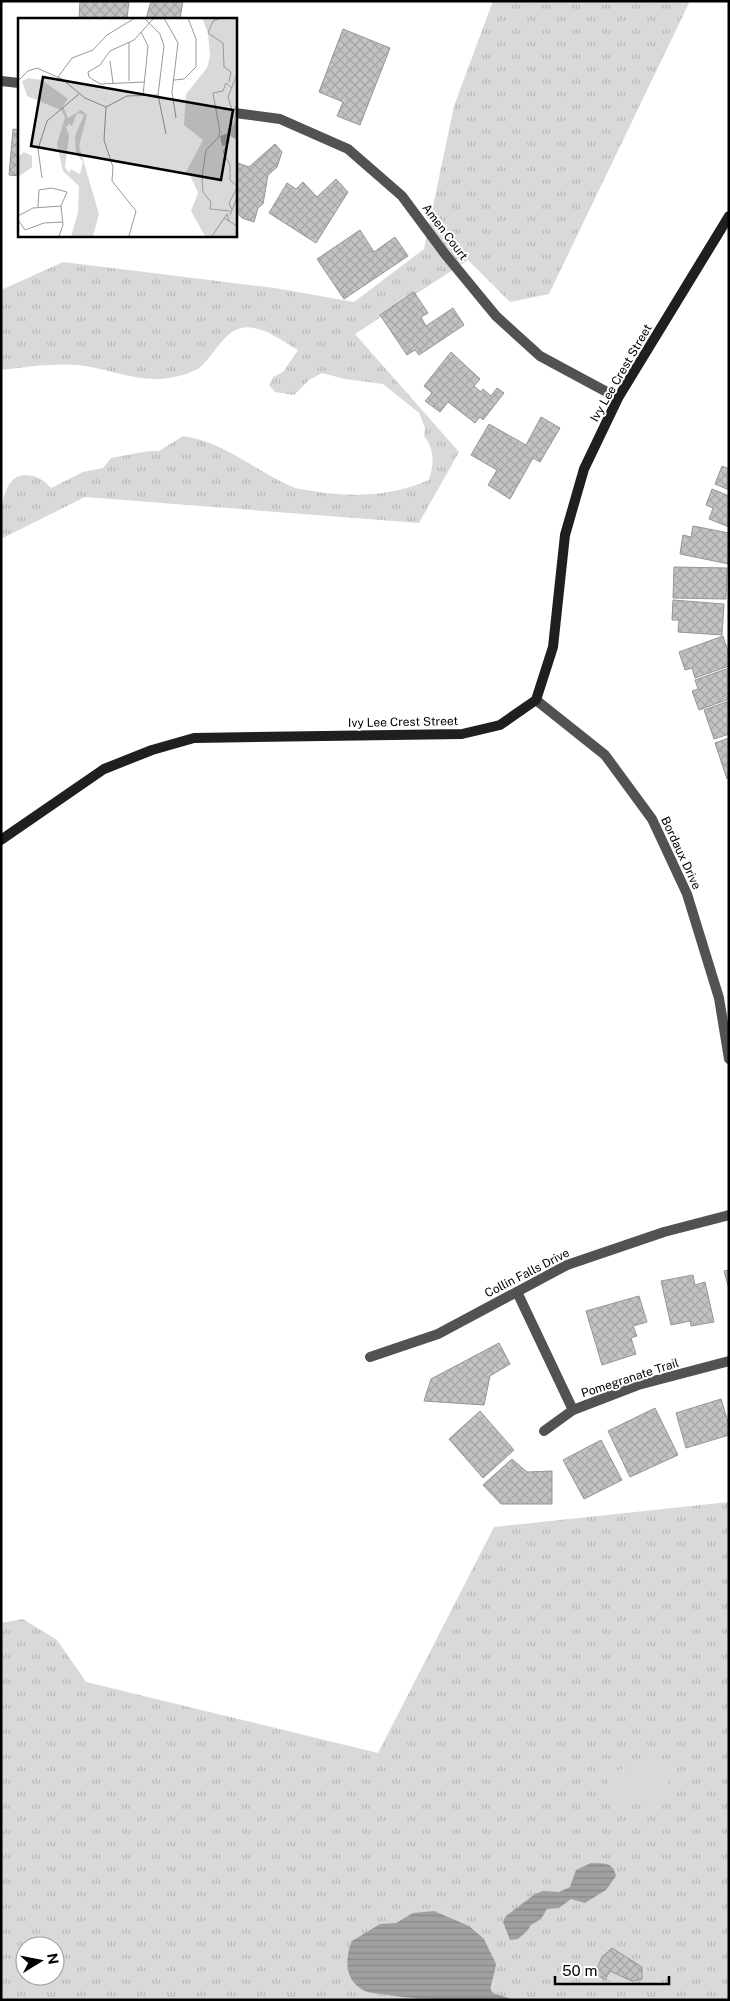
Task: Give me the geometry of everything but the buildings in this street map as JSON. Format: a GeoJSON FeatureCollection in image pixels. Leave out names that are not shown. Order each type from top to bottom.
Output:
{"type":"FeatureCollection","features":[{"type":"Feature","properties":{"kind":"street"},"geometry":{"type":"LineString","coordinates":[[1,80],[18,83]]}},
{"type":"Feature","properties":{"kind":"street","name":"Amen Court"},"geometry":{"type":"LineString","coordinates":[[236,113],[280,119],[348,149],[402,196],[445,254],[496,316],[540,356],[618,398]]}},
{"type":"Feature","properties":{"kind":"street","name":"Ivy Lee Crest Street"},"geometry":{"type":"LineString","coordinates":[[1,840],[104,769],[152,750],[194,738],[462,734],[500,725],[536,700],[553,647],[565,534],[584,469],[618,398],[729,216]]}},
{"type":"Feature","properties":{"kind":"street","name":"Bordaux Drive"},"geometry":{"type":"LineString","coordinates":[[536,700],[605,755],[652,819],[687,894],[719,998],[729,1056]]}},
{"type":"Feature","properties":{"kind":"street","name":"Collin Falls Drive"},"geometry":{"type":"LineString","coordinates":[[370,1356],[438,1334],[567,1265],[664,1232],[729,1215]]}},
{"type":"Feature","properties":{"kind":"street"},"geometry":{"type":"LineString","coordinates":[[517,1292],[574,1410]]}},
{"type":"Feature","properties":{"kind":"street","name":"Pomegranate Trail"},"geometry":{"type":"LineString","coordinates":[[544,1431],[574,1410],[638,1385],[729,1361]]}},
{"type":"Feature","properties":{"kind":"green space"},"geometry":{"type":"Polygon","coordinates":[[[493,1],[690,1],[549,294],[510,302],[468,260],[355,334],[459,452],[419,523],[85,497],[1,539],[2,509],[6,490],[17,477],[29,475],[36,477],[43,480],[51,488],[83,472],[103,468],[111,458],[159,451],[183,436],[197,439],[225,450],[290,486],[302,489],[358,495],[387,492],[429,480],[433,463],[432,452],[424,436],[425,428],[419,413],[383,384],[345,379],[322,373],[309,380],[294,395],[275,392],[269,385],[273,377],[283,372],[298,350],[260,329],[244,327],[236,330],[223,340],[199,368],[187,374],[162,379],[138,378],[77,365],[1,370],[1,290],[63,262],[275,288],[354,302],[424,249],[454,106],[493,1]]]}},
{"type":"Feature","properties":{"kind":"green space"},"geometry":{"type":"Polygon","coordinates":[[[729,1502],[729,2000],[1,2000],[1,1623],[23,1619],[57,1640],[86,1682],[378,1753],[494,1527],[729,1502]]]}},
{"type":"Feature","properties":{"kind":"green space"},"geometry":{"type":"Polygon","coordinates":[[[670,1759],[674,1762],[675,1771],[668,1783],[658,1794],[633,1803],[619,1802],[609,1797],[608,1781],[615,1771],[670,1759]]]}},
{"type":"Feature","properties":{"kind":"shaded area"},"geometry":{"type":"Polygon","coordinates":[[[591,1863],[607,1864],[615,1871],[616,1876],[606,1890],[585,1903],[571,1899],[559,1908],[547,1909],[541,1919],[531,1925],[518,1939],[510,1940],[503,1922],[506,1916],[535,1894],[543,1891],[559,1892],[570,1887],[576,1870],[591,1863]]]}},
{"type":"Feature","properties":{"kind":"shaded area"},"geometry":{"type":"Polygon","coordinates":[[[434,1911],[469,1926],[484,1939],[496,1964],[491,1990],[497,1995],[515,2000],[413,1998],[367,1992],[353,1982],[347,1962],[352,1941],[380,1924],[396,1923],[413,1913],[434,1911]]]}}]}
